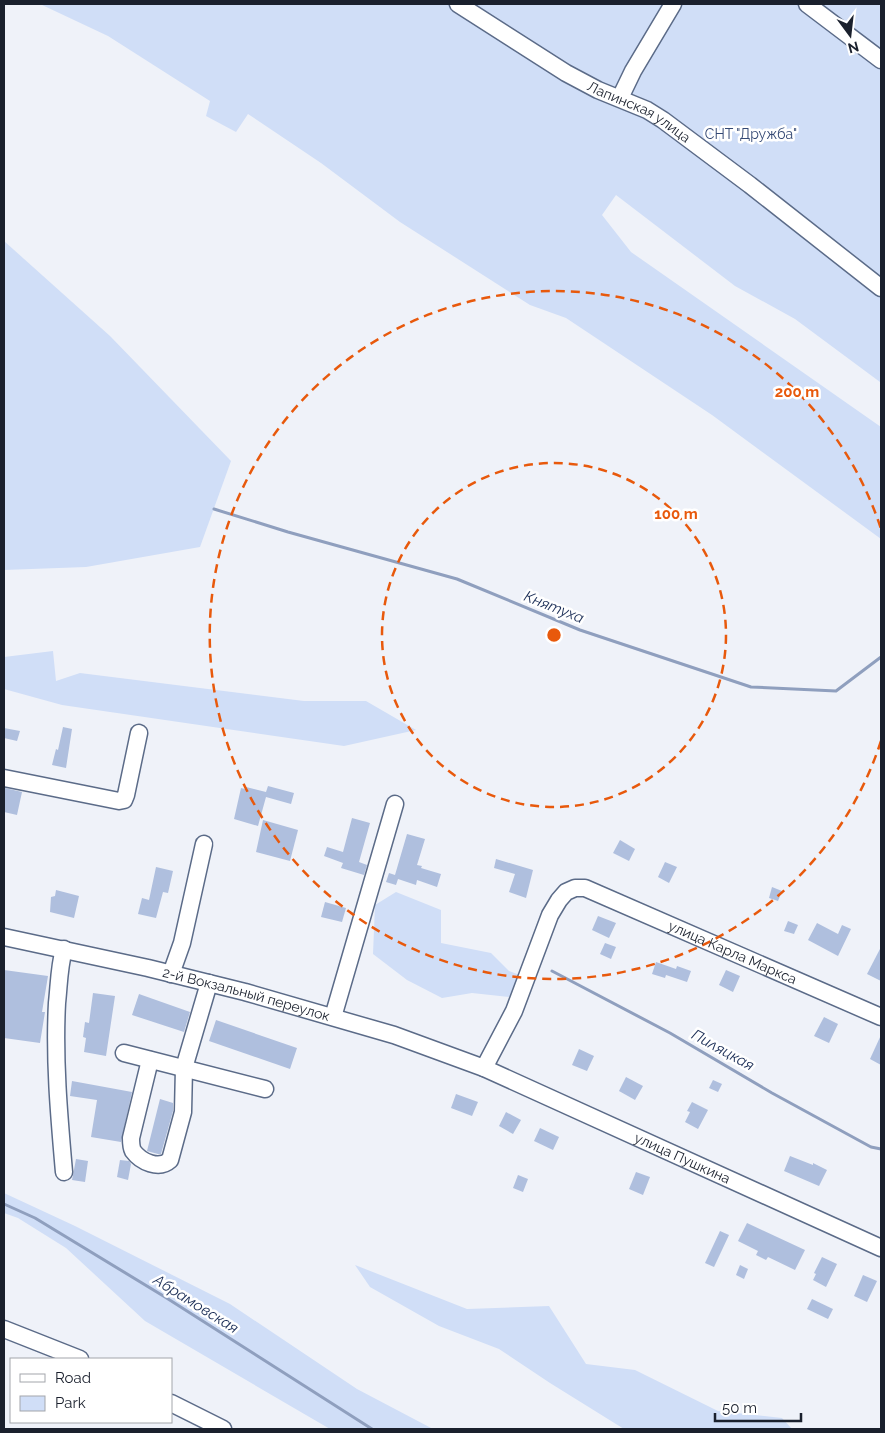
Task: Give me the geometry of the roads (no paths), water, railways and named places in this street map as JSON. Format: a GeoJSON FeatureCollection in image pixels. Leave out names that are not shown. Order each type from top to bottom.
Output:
{"type":"FeatureCollection","features":[{"type":"Feature","properties":{"kind":"street","name":"Лапинская улица"},"geometry":{"type":"LineString","coordinates":[[458,4],[566,73],[598,90],[647,110],[663,120],[706,154],[750,185],[881,288]]}},
{"type":"Feature","properties":{"kind":"street"},"geometry":{"type":"LineString","coordinates":[[620,98],[633,71],[673,4]]}},
{"type":"Feature","properties":{"kind":"street"},"geometry":{"type":"LineString","coordinates":[[807,4],[881,60]]}},
{"type":"Feature","properties":{"kind":"street"},"geometry":{"type":"LineString","coordinates":[[4,778],[120,801],[124,800],[139,733]]}},
{"type":"Feature","properties":{"kind":"street"},"geometry":{"type":"LineString","coordinates":[[332,1017],[395,804]]}},
{"type":"Feature","properties":{"kind":"street"},"geometry":{"type":"LineString","coordinates":[[172,974],[182,943],[204,844]]}},
{"type":"Feature","properties":{"kind":"street","name":"улица Карла Маркса"},"geometry":{"type":"LineString","coordinates":[[484,1068],[514,1011],[550,914],[566,892],[575,888],[585,888],[881,1016]]}},
{"type":"Feature","properties":{"kind":"street","name":"2-й Вокзальный переулок"},"geometry":{"type":"LineString","coordinates":[[4,937],[209,983],[394,1035],[484,1068]]}},
{"type":"Feature","properties":{"kind":"street"},"geometry":{"type":"LineString","coordinates":[[64,949],[60,968],[55,1046],[64,1172]]}},
{"type":"Feature","properties":{"kind":"street"},"geometry":{"type":"LineString","coordinates":[[150,1060],[131,1138],[131,1146],[140,1157],[158,1166],[170,1160],[182,1112],[184,1068],[209,983]]}},
{"type":"Feature","properties":{"kind":"street"},"geometry":{"type":"LineString","coordinates":[[124,1053],[265,1089]]}},
{"type":"Feature","properties":{"kind":"street","name":"улица Пушкина"},"geometry":{"type":"LineString","coordinates":[[484,1068],[881,1248]]}},
{"type":"Feature","properties":{"kind":"street"},"geometry":{"type":"LineString","coordinates":[[4,1329],[77,1358]]}},
{"type":"Feature","properties":{"kind":"street"},"geometry":{"type":"LineString","coordinates":[[172,1404],[222,1429]]}},
{"type":"Feature","properties":{"kind":"waterway","name":"Княтуха"},"geometry":{"type":"LineString","coordinates":[[214,509],[288,532],[457,579],[580,630],[751,687],[836,691],[881,657]]}},
{"type":"Feature","properties":{"kind":"waterway","name":"Пиляцкая"},"geometry":{"type":"LineString","coordinates":[[552,971],[670,1033],[772,1093],[871,1147],[881,1149]]}},
{"type":"Feature","properties":{"kind":"waterway","name":"Абрамовская"},"geometry":{"type":"LineString","coordinates":[[4,1204],[35,1218],[165,1297],[372,1429]]}},
{"type":"Feature","properties":{"kind":"park label","name":"СНТ \"Дружба\""},"geometry":{"type":"Point","coordinates":[751,134]}}]}
